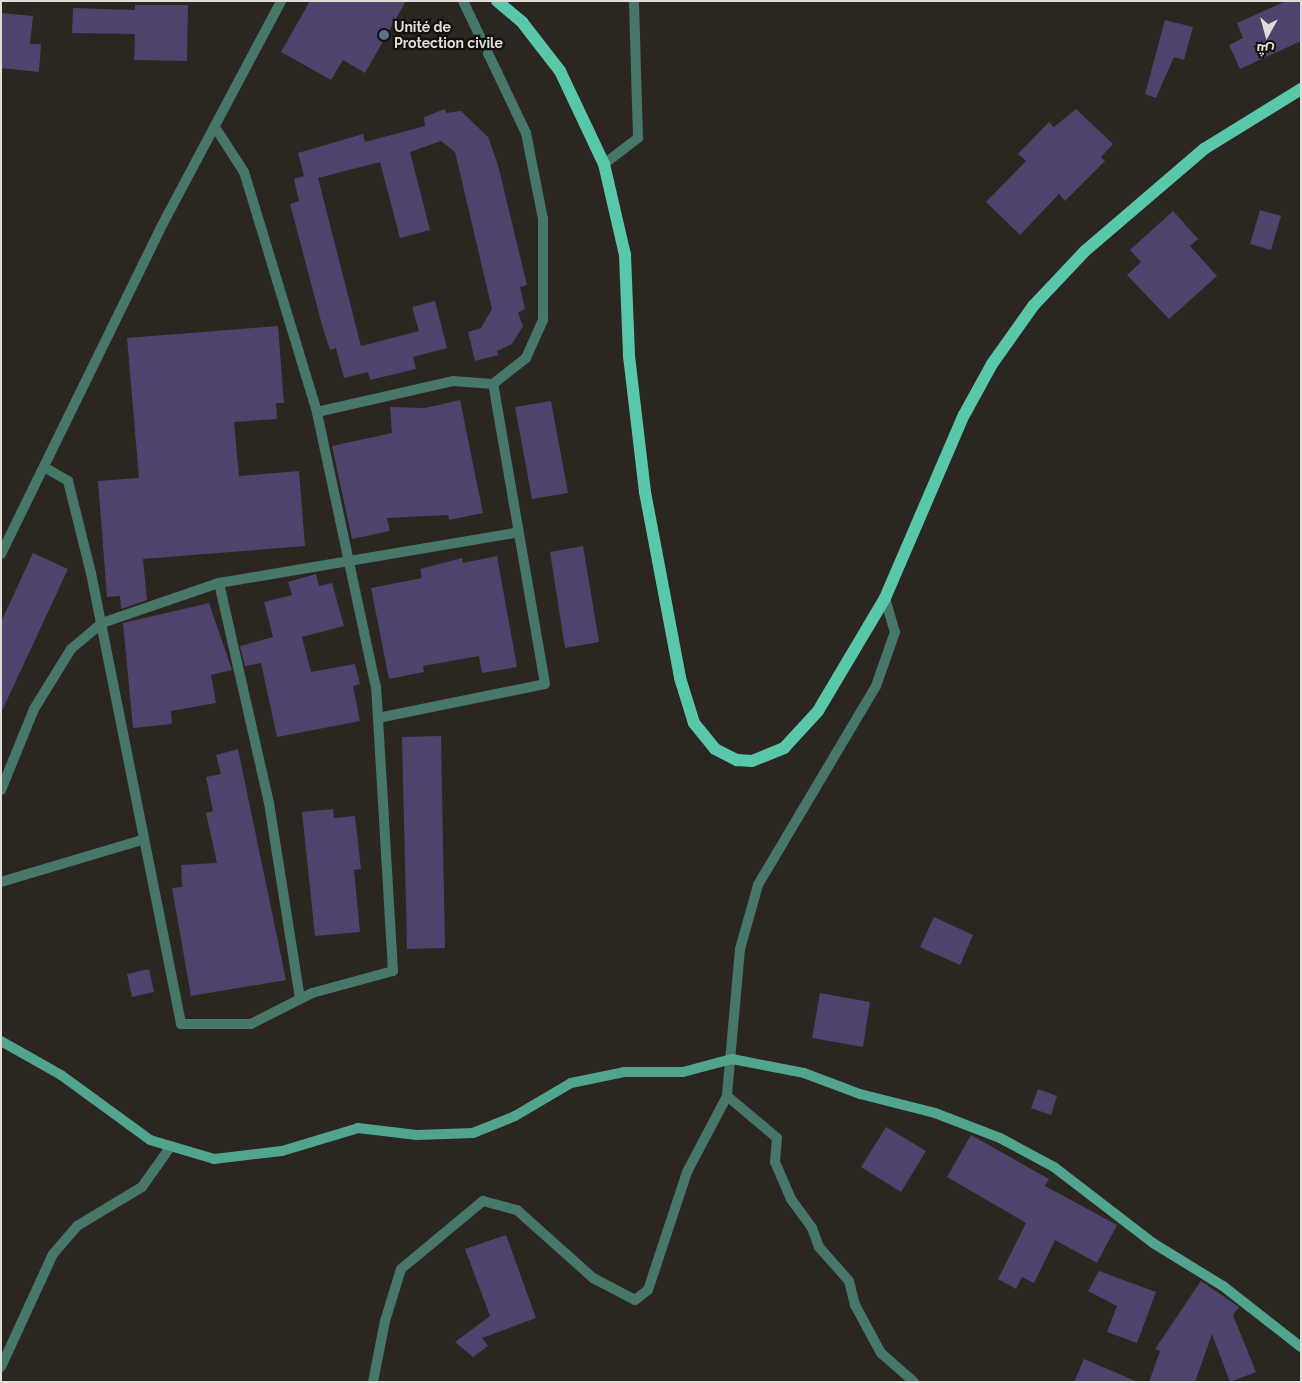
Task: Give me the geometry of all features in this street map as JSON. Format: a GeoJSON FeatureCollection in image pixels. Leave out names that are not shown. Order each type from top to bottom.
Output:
{"type":"FeatureCollection","features":[{"type":"Feature","properties":{"kind":"main road"},"geometry":{"type":"LineString","coordinates":[[497,1],[522,22],[560,71],[604,164],[625,255],[630,356],[645,492],[680,678],[694,723],[707,742],[737,760],[752,761],[784,748],[818,711],[885,598],[964,415],[992,364],[1034,305],[1085,251],[1204,149],[1301,89]]}},
{"type":"Feature","properties":{"kind":"street"},"geometry":{"type":"LineString","coordinates":[[1,554],[215,126],[280,1]]}},
{"type":"Feature","properties":{"kind":"street"},"geometry":{"type":"LineString","coordinates":[[316,412],[453,381],[493,384],[526,358],[543,320],[543,218],[526,133],[463,1]]}},
{"type":"Feature","properties":{"kind":"street"},"geometry":{"type":"LineString","coordinates":[[604,164],[638,138],[634,1]]}},
{"type":"Feature","properties":{"kind":"street"},"geometry":{"type":"LineString","coordinates":[[44,467],[68,481],[102,623],[142,840],[181,1024],[251,1024],[300,999],[393,971],[376,688],[316,412],[244,172],[215,126]]}},
{"type":"Feature","properties":{"kind":"street"},"geometry":{"type":"LineString","coordinates":[[378,718],[546,684],[515,533],[493,384]]}},
{"type":"Feature","properties":{"kind":"street"},"geometry":{"type":"LineString","coordinates":[[1,790],[39,702],[71,648],[102,623],[220,583],[515,533]]}},
{"type":"Feature","properties":{"kind":"street"},"geometry":{"type":"LineString","coordinates":[[220,583],[269,803],[300,999]]}},
{"type":"Feature","properties":{"kind":"street"},"geometry":{"type":"LineString","coordinates":[[373,1382],[384,1321],[401,1269],[483,1201],[517,1210],[593,1278],[635,1300],[648,1290],[688,1172],[727,1096],[732,1059],[740,949],[758,885],[876,686],[895,632],[885,598]]}},
{"type":"Feature","properties":{"kind":"street"},"geometry":{"type":"LineString","coordinates":[[1,882],[142,840]]}},
{"type":"Feature","properties":{"kind":"street"},"geometry":{"type":"LineString","coordinates":[[1,1041],[61,1075],[150,1140],[214,1159],[282,1151],[358,1128],[416,1136],[474,1133],[515,1116],[571,1083],[624,1072],[683,1072],[732,1059],[804,1073],[1000,1138],[1054,1167],[1153,1243],[1223,1286],[1301,1347]]}},
{"type":"Feature","properties":{"kind":"street"},"geometry":{"type":"LineString","coordinates":[[727,1096],[778,1138],[774,1162],[791,1199],[812,1228],[819,1247],[849,1281],[855,1305],[881,1353],[914,1382]]}},
{"type":"Feature","properties":{"kind":"street"},"geometry":{"type":"LineString","coordinates":[[1,1367],[53,1254],[77,1226],[142,1187],[171,1146]]}},
{"type":"Feature","properties":{"kind":"building"},"geometry":{"type":"Polygon","coordinates":[[[310,1],[406,1],[365,73],[343,60],[331,80],[281,52],[310,1]]]}},
{"type":"Feature","properties":{"kind":"building"},"geometry":{"type":"Polygon","coordinates":[[[1286,1],[1301,1],[1301,41],[1240,69],[1229,45],[1243,38],[1237,23],[1286,1]]]}},
{"type":"Feature","properties":{"kind":"building"},"geometry":{"type":"Polygon","coordinates":[[[135,5],[188,5],[187,61],[134,60],[135,34],[72,33],[73,8],[135,10],[135,5]]]}},
{"type":"Feature","properties":{"kind":"building"},"geometry":{"type":"Polygon","coordinates":[[[1,13],[33,16],[30,44],[41,44],[39,72],[1,68],[1,13]]]}},
{"type":"Feature","properties":{"kind":"building"},"geometry":{"type":"Polygon","coordinates":[[[1165,20],[1193,27],[1184,60],[1174,57],[1156,98],[1145,94],[1165,20]]]}},
{"type":"Feature","properties":{"kind":"building"},"geometry":{"type":"Polygon","coordinates":[[[445,109],[446,113],[461,111],[488,137],[498,165],[527,285],[520,287],[525,309],[518,313],[523,326],[512,344],[497,351],[498,355],[475,361],[468,332],[481,328],[492,309],[455,152],[441,141],[410,152],[430,230],[400,238],[380,162],[318,178],[361,346],[419,331],[412,307],[435,301],[447,348],[413,357],[416,369],[370,380],[368,372],[344,378],[336,348],[330,350],[322,325],[290,204],[299,201],[294,179],[304,176],[298,153],[363,134],[365,142],[425,126],[424,117],[445,109]]]}},
{"type":"Feature","properties":{"kind":"building"},"geometry":{"type":"Polygon","coordinates":[[[1076,109],[1113,144],[1101,157],[1105,161],[1065,201],[1059,194],[1020,235],[986,202],[1026,161],[1018,154],[1049,122],[1054,127],[1076,109]]]}},
{"type":"Feature","properties":{"kind":"building"},"geometry":{"type":"Polygon","coordinates":[[[1260,210],[1281,216],[1271,250],[1250,244],[1260,210]]]}},
{"type":"Feature","properties":{"kind":"building"},"geometry":{"type":"Polygon","coordinates":[[[1173,211],[1198,239],[1190,246],[1217,276],[1169,319],[1127,275],[1141,262],[1130,250],[1173,211]]]}},
{"type":"Feature","properties":{"kind":"building"},"geometry":{"type":"Polygon","coordinates":[[[278,326],[284,403],[276,403],[277,419],[234,422],[239,476],[299,471],[305,546],[143,559],[147,600],[121,609],[120,596],[107,597],[98,481],[139,478],[127,338],[278,326]]]}},
{"type":"Feature","properties":{"kind":"building"},"geometry":{"type":"Polygon","coordinates":[[[460,400],[483,513],[449,520],[448,515],[387,518],[390,531],[352,539],[332,446],[392,433],[390,407],[425,408],[460,400]]]}},
{"type":"Feature","properties":{"kind":"building"},"geometry":{"type":"Polygon","coordinates":[[[551,401],[568,493],[532,499],[515,407],[551,401]]]}},
{"type":"Feature","properties":{"kind":"building"},"geometry":{"type":"Polygon","coordinates":[[[583,546],[599,642],[565,648],[550,552],[583,546]]]}},
{"type":"Feature","properties":{"kind":"building"},"geometry":{"type":"Polygon","coordinates":[[[33,553],[68,569],[1,713],[1,622],[33,553]]]}},
{"type":"Feature","properties":{"kind":"building"},"geometry":{"type":"Polygon","coordinates":[[[497,556],[517,667],[482,673],[479,656],[423,666],[424,672],[389,679],[371,588],[422,578],[420,569],[462,558],[463,563],[497,556]]]}},
{"type":"Feature","properties":{"kind":"building"},"geometry":{"type":"Polygon","coordinates":[[[316,574],[319,586],[332,583],[344,626],[302,637],[311,672],[355,664],[360,684],[353,686],[360,721],[277,737],[261,663],[245,666],[240,646],[273,637],[264,602],[292,595],[288,582],[316,574]]]}},
{"type":"Feature","properties":{"kind":"building"},"geometry":{"type":"Polygon","coordinates":[[[209,603],[232,670],[211,675],[216,703],[171,711],[172,724],[133,728],[123,623],[209,603]]]}},
{"type":"Feature","properties":{"kind":"building"},"geometry":{"type":"Polygon","coordinates":[[[441,736],[445,948],[407,949],[402,737],[441,736]]]}},
{"type":"Feature","properties":{"kind":"building"},"geometry":{"type":"Polygon","coordinates":[[[238,749],[286,980],[191,996],[172,888],[182,887],[181,865],[217,863],[206,813],[213,811],[206,777],[221,774],[216,755],[238,749]]]}},
{"type":"Feature","properties":{"kind":"building"},"geometry":{"type":"Polygon","coordinates":[[[333,809],[334,818],[355,816],[361,869],[354,870],[360,932],[315,936],[302,812],[333,809]]]}},
{"type":"Feature","properties":{"kind":"building"},"geometry":{"type":"Polygon","coordinates":[[[934,917],[973,935],[960,965],[920,947],[934,917]]]}},
{"type":"Feature","properties":{"kind":"building"},"geometry":{"type":"Polygon","coordinates":[[[149,969],[154,992],[132,997],[127,974],[149,969]]]}},
{"type":"Feature","properties":{"kind":"building"},"geometry":{"type":"Polygon","coordinates":[[[820,993],[870,1002],[863,1047],[812,1038],[820,993]]]}},
{"type":"Feature","properties":{"kind":"building"},"geometry":{"type":"Polygon","coordinates":[[[1038,1089],[1057,1096],[1051,1115],[1031,1108],[1038,1089]]]}},
{"type":"Feature","properties":{"kind":"building"},"geometry":{"type":"Polygon","coordinates":[[[886,1127],[926,1151],[901,1192],[861,1167],[886,1127]]]}},
{"type":"Feature","properties":{"kind":"building"},"geometry":{"type":"Polygon","coordinates":[[[971,1135],[1049,1179],[1045,1186],[1117,1225],[1097,1263],[1055,1240],[1034,1283],[1022,1277],[1016,1289],[998,1279],[1026,1223],[947,1177],[971,1135]]]}},
{"type":"Feature","properties":{"kind":"building"},"geometry":{"type":"Polygon","coordinates":[[[506,1235],[536,1318],[482,1338],[488,1346],[473,1357],[455,1342],[490,1316],[465,1249],[506,1235]]]}},
{"type":"Feature","properties":{"kind":"building"},"geometry":{"type":"Polygon","coordinates":[[[1099,1271],[1156,1292],[1137,1343],[1107,1332],[1117,1306],[1088,1291],[1099,1271]]]}},
{"type":"Feature","properties":{"kind":"building"},"geometry":{"type":"Polygon","coordinates":[[[1201,1281],[1239,1307],[1233,1315],[1256,1372],[1230,1382],[1212,1334],[1195,1382],[1149,1382],[1160,1351],[1155,1349],[1201,1281]]]}},
{"type":"Feature","properties":{"kind":"building"},"geometry":{"type":"Polygon","coordinates":[[[1084,1359],[1138,1382],[1074,1382],[1084,1359]]]}},
{"type":"Feature","properties":{"kind":"place","name":"Unité de Protection civile"},"geometry":{"type":"Point","coordinates":[384,35]}}]}
